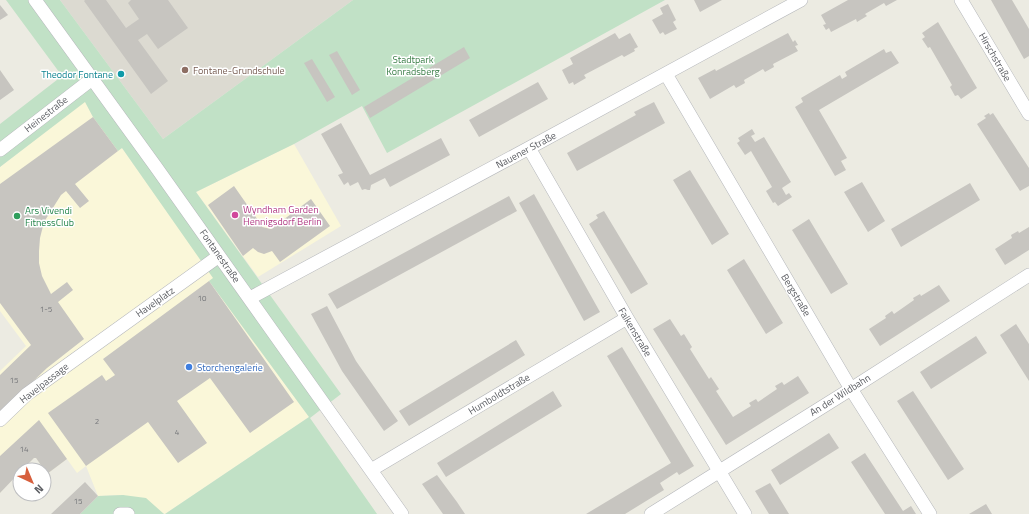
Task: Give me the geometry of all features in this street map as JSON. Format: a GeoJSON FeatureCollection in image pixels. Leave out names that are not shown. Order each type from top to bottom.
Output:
{"type":"FeatureCollection","features":[{"type":"Feature","properties":{"kind":"street","name":"Fontanestraße"},"geometry":{"type":"LineString","coordinates":[[35,0],[250,298],[402,514]]}},
{"type":"Feature","properties":{"kind":"street","name":"Nauener Straße"},"geometry":{"type":"LineString","coordinates":[[250,298],[801,0]]}},
{"type":"Feature","properties":{"kind":"street","name":"Hirschstraße"},"geometry":{"type":"LineString","coordinates":[[961,0],[1029,114]]}},
{"type":"Feature","properties":{"kind":"street","name":"Bergstraße"},"geometry":{"type":"LineString","coordinates":[[666,74],[851,389],[930,514]]}},
{"type":"Feature","properties":{"kind":"street","name":"Heinestraße"},"geometry":{"type":"LineString","coordinates":[[0,150],[92,79]]}},
{"type":"Feature","properties":{"kind":"street","name":"Falkenstraße"},"geometry":{"type":"LineString","coordinates":[[529,148],[627,318],[745,514]]}},
{"type":"Feature","properties":{"kind":"street","name":"Havelplatz"},"geometry":{"type":"LineString","coordinates":[[90,348],[220,256]]}},
{"type":"Feature","properties":{"kind":"street","name":"An der Wildbahn"},"geometry":{"type":"LineString","coordinates":[[651,514],[851,389],[1029,275]]}},
{"type":"Feature","properties":{"kind":"street","name":"Humboldtstraße"},"geometry":{"type":"LineString","coordinates":[[371,470],[627,318]]}},
{"type":"Feature","properties":{"kind":"street","name":"Havelpassage"},"geometry":{"type":"LineString","coordinates":[[0,420],[27,394],[90,348]]}},
{"type":"Feature","properties":{"kind":"street"},"geometry":{"type":"LineString","coordinates":[[120,514],[128,514]]}},
{"type":"Feature","properties":{"kind":"shaded area","name":"Fontane-Grundschule"},"geometry":{"type":"Polygon","coordinates":[[[60,0],[353,0],[163,139],[60,0]]]}},
{"type":"Feature","properties":{"kind":"shaded area"},"geometry":{"type":"Polygon","coordinates":[[[85,101],[93,117],[118,150],[122,148],[214,278],[209,281],[309,417],[165,514],[123,495],[98,496],[86,466],[77,473],[67,459],[52,470],[52,462],[39,462],[36,458],[30,462],[12,462],[12,479],[0,493],[0,371],[26,346],[0,311],[0,167],[85,101]]]}},
{"type":"Feature","properties":{"kind":"shaded area"},"geometry":{"type":"Polygon","coordinates":[[[294,144],[341,226],[258,277],[196,192],[294,144]]]}},
{"type":"Feature","properties":{"kind":"green space","name":"Stadtpark Konradsberg"},"geometry":{"type":"Polygon","coordinates":[[[6,0],[60,0],[163,139],[353,0],[665,0],[387,153],[362,106],[294,144],[196,192],[341,394],[310,418],[377,514],[165,514],[309,417],[209,281],[213,278],[122,148],[118,151],[93,117],[85,102],[0,167],[0,124],[62,76],[6,0]]]}},
{"type":"Feature","properties":{"kind":"green space"},"geometry":{"type":"Polygon","coordinates":[[[123,495],[146,498],[164,514],[80,514],[98,496],[123,495]]]}},
{"type":"Feature","properties":{"kind":"building"},"geometry":{"type":"Polygon","coordinates":[[[106,0],[126,28],[139,19],[128,3],[131,0],[168,0],[188,28],[158,49],[147,34],[138,40],[168,81],[151,94],[84,1],[106,0]]]}},
{"type":"Feature","properties":{"kind":"building"},"geometry":{"type":"Polygon","coordinates":[[[694,0],[722,0],[700,12],[694,0]]]}},
{"type":"Feature","properties":{"kind":"building"},"geometry":{"type":"Polygon","coordinates":[[[848,0],[897,0],[886,6],[884,3],[865,14],[867,16],[857,22],[856,19],[831,32],[829,28],[826,30],[823,25],[826,24],[821,15],[848,0]]]}},
{"type":"Feature","properties":{"kind":"building"},"geometry":{"type":"Polygon","coordinates":[[[991,0],[1012,0],[1029,29],[1029,56],[1024,59],[991,0]]]}},
{"type":"Feature","properties":{"kind":"building"},"geometry":{"type":"Polygon","coordinates":[[[668,4],[676,20],[673,22],[677,29],[665,35],[663,32],[660,34],[652,20],[663,14],[660,8],[668,4]]]}},
{"type":"Feature","properties":{"kind":"building"},"geometry":{"type":"Polygon","coordinates":[[[0,5],[8,15],[0,20],[0,5]]]}},
{"type":"Feature","properties":{"kind":"building"},"geometry":{"type":"Polygon","coordinates":[[[938,22],[977,88],[961,99],[958,95],[955,96],[950,87],[952,85],[930,47],[928,48],[922,39],[925,37],[922,33],[938,22]]]}},
{"type":"Feature","properties":{"kind":"building"},"geometry":{"type":"Polygon","coordinates":[[[615,33],[619,39],[630,33],[638,47],[634,49],[635,51],[624,57],[622,55],[584,75],[586,78],[574,85],[573,82],[569,84],[562,70],[573,64],[570,58],[615,33]]]}},
{"type":"Feature","properties":{"kind":"building"},"geometry":{"type":"Polygon","coordinates":[[[788,33],[793,42],[795,40],[798,45],[795,46],[798,51],[773,64],[774,67],[765,72],[763,69],[744,80],[745,83],[736,88],[734,85],[710,99],[698,78],[715,69],[716,71],[788,33]]]}},
{"type":"Feature","properties":{"kind":"building"},"geometry":{"type":"Polygon","coordinates":[[[464,47],[470,58],[370,118],[364,107],[464,47]]]}},
{"type":"Feature","properties":{"kind":"building"},"geometry":{"type":"Polygon","coordinates":[[[884,49],[886,53],[891,51],[899,63],[819,110],[847,158],[841,161],[846,170],[835,176],[795,107],[803,102],[801,98],[840,75],[842,79],[847,76],[845,72],[884,49]]]}},
{"type":"Feature","properties":{"kind":"building"},"geometry":{"type":"Polygon","coordinates":[[[337,51],[360,90],[352,95],[329,55],[337,51]]]}},
{"type":"Feature","properties":{"kind":"building"},"geometry":{"type":"Polygon","coordinates":[[[312,59],[335,97],[327,102],[304,63],[312,59]]]}},
{"type":"Feature","properties":{"kind":"building"},"geometry":{"type":"Polygon","coordinates":[[[0,70],[14,90],[0,100],[0,70]]]}},
{"type":"Feature","properties":{"kind":"building"},"geometry":{"type":"Polygon","coordinates":[[[538,82],[548,99],[479,137],[469,120],[538,82]]]}},
{"type":"Feature","properties":{"kind":"building"},"geometry":{"type":"Polygon","coordinates":[[[654,102],[665,123],[577,171],[567,153],[636,115],[634,112],[654,102]]]}},
{"type":"Feature","properties":{"kind":"building"},"geometry":{"type":"Polygon","coordinates":[[[989,113],[990,115],[993,113],[1029,168],[1029,186],[1020,191],[977,124],[986,118],[984,116],[989,113]]]}},
{"type":"Feature","properties":{"kind":"building"},"geometry":{"type":"Polygon","coordinates":[[[93,117],[118,151],[75,184],[89,201],[80,208],[66,191],[61,195],[44,222],[40,238],[39,251],[39,263],[42,276],[51,294],[67,282],[73,290],[58,302],[84,339],[47,368],[0,413],[0,375],[31,345],[0,303],[0,184],[93,117]]]}},
{"type":"Feature","properties":{"kind":"building"},"geometry":{"type":"Polygon","coordinates":[[[341,123],[370,175],[441,138],[450,155],[390,187],[385,178],[371,185],[370,190],[362,190],[358,182],[350,186],[348,182],[344,185],[338,175],[343,173],[321,134],[341,123]]]}},
{"type":"Feature","properties":{"kind":"building"},"geometry":{"type":"Polygon","coordinates":[[[752,129],[755,134],[751,136],[755,142],[764,137],[791,182],[782,188],[786,195],[789,193],[792,197],[778,206],[775,202],[773,203],[766,191],[772,187],[751,151],[745,155],[737,143],[740,141],[738,138],[752,129]]]}},
{"type":"Feature","properties":{"kind":"building"},"geometry":{"type":"Polygon","coordinates":[[[690,170],[729,234],[712,245],[673,180],[690,170]]]}},
{"type":"Feature","properties":{"kind":"building"},"geometry":{"type":"Polygon","coordinates":[[[862,182],[885,221],[868,232],[844,192],[862,182]]]}},
{"type":"Feature","properties":{"kind":"building"},"geometry":{"type":"Polygon","coordinates":[[[970,183],[980,200],[901,247],[891,229],[970,183]]]}},
{"type":"Feature","properties":{"kind":"building","name":"Wyndham Garden Hennigsdorf Berlin"},"geometry":{"type":"Polygon","coordinates":[[[234,186],[262,227],[271,229],[311,199],[330,226],[280,262],[272,251],[264,254],[253,248],[243,256],[208,205],[234,186]]]}},
{"type":"Feature","properties":{"kind":"building"},"geometry":{"type":"Polygon","coordinates":[[[534,194],[600,312],[584,321],[519,203],[534,194]]]}},
{"type":"Feature","properties":{"kind":"building"},"geometry":{"type":"Polygon","coordinates":[[[509,196],[517,211],[337,309],[328,294],[509,196]]]}},
{"type":"Feature","properties":{"kind":"building"},"geometry":{"type":"Polygon","coordinates":[[[604,211],[648,284],[631,294],[589,224],[598,218],[596,215],[604,211]]]}},
{"type":"Feature","properties":{"kind":"building"},"geometry":{"type":"Polygon","coordinates":[[[809,219],[848,284],[831,294],[792,230],[809,219]]]}},
{"type":"Feature","properties":{"kind":"building"},"geometry":{"type":"Polygon","coordinates":[[[1029,227],[1029,250],[1005,265],[995,249],[1012,238],[1011,235],[1018,231],[1019,233],[1029,227]]]}},
{"type":"Feature","properties":{"kind":"building"},"geometry":{"type":"Polygon","coordinates":[[[744,259],[783,323],[766,334],[727,270],[744,259]]]}},
{"type":"Feature","properties":{"kind":"building","name":"Storchengalerie"},"geometry":{"type":"Polygon","coordinates":[[[209,281],[294,402],[250,433],[210,378],[177,401],[207,443],[178,463],[148,422],[86,466],[48,413],[102,375],[106,381],[115,375],[103,359],[209,281]]]}},
{"type":"Feature","properties":{"kind":"building"},"geometry":{"type":"Polygon","coordinates":[[[939,285],[950,301],[880,346],[869,329],[886,318],[885,316],[892,311],[894,314],[914,300],[913,298],[920,294],[921,296],[939,285]]]}},
{"type":"Feature","properties":{"kind":"building"},"geometry":{"type":"Polygon","coordinates":[[[327,306],[356,361],[398,421],[384,431],[342,371],[311,314],[327,306]]]}},
{"type":"Feature","properties":{"kind":"building"},"geometry":{"type":"Polygon","coordinates":[[[670,319],[681,336],[684,334],[692,347],[690,349],[709,379],[711,377],[719,389],[716,391],[733,417],[751,406],[749,403],[756,399],[758,402],[777,389],[775,386],[782,382],[784,385],[798,376],[809,393],[726,445],[653,329],[670,319]]]}},
{"type":"Feature","properties":{"kind":"building"},"geometry":{"type":"Polygon","coordinates":[[[1016,324],[1029,344],[1029,381],[1000,335],[1016,324]]]}},
{"type":"Feature","properties":{"kind":"building"},"geometry":{"type":"Polygon","coordinates":[[[976,336],[987,353],[931,389],[920,372],[976,336]]]}},
{"type":"Feature","properties":{"kind":"building"},"geometry":{"type":"Polygon","coordinates":[[[516,340],[525,355],[409,426],[399,411],[516,340]]]}},
{"type":"Feature","properties":{"kind":"building"},"geometry":{"type":"Polygon","coordinates":[[[622,347],[694,466],[679,475],[677,472],[660,483],[664,490],[625,514],[586,514],[671,463],[607,356],[622,347]]]}},
{"type":"Feature","properties":{"kind":"building"},"geometry":{"type":"Polygon","coordinates":[[[553,391],[562,406],[446,477],[437,463],[553,391]]]}},
{"type":"Feature","properties":{"kind":"building"},"geometry":{"type":"Polygon","coordinates":[[[913,391],[964,469],[948,480],[897,401],[913,391]]]}},
{"type":"Feature","properties":{"kind":"building"},"geometry":{"type":"Polygon","coordinates":[[[39,420],[67,459],[52,470],[52,462],[39,462],[36,458],[30,462],[12,462],[12,480],[0,493],[0,456],[39,420]]]}},
{"type":"Feature","properties":{"kind":"building"},"geometry":{"type":"Polygon","coordinates":[[[829,433],[839,448],[780,485],[771,470],[829,433]]]}},
{"type":"Feature","properties":{"kind":"building"},"geometry":{"type":"Polygon","coordinates":[[[865,453],[903,511],[911,506],[916,514],[885,514],[851,462],[865,453]]]}},
{"type":"Feature","properties":{"kind":"building"},"geometry":{"type":"Polygon","coordinates":[[[437,475],[465,514],[443,514],[422,484],[437,475]]]}},
{"type":"Feature","properties":{"kind":"building"},"geometry":{"type":"Polygon","coordinates":[[[85,482],[98,496],[80,514],[51,514],[85,482]]]}},
{"type":"Feature","properties":{"kind":"building"},"geometry":{"type":"Polygon","coordinates":[[[770,483],[789,514],[769,514],[755,491],[770,483]]]}},
{"type":"Feature","properties":{"kind":"building"},"geometry":{"type":"Polygon","coordinates":[[[986,504],[992,514],[969,514],[986,504]]]}},
{"type":"Feature","properties":{"kind":"place","name":"Fontane-Grundschule"},"geometry":{"type":"Point","coordinates":[185,70]}},
{"type":"Feature","properties":{"kind":"place","name":"Theodor Fontane"},"geometry":{"type":"Point","coordinates":[121,74]}},
{"type":"Feature","properties":{"kind":"place","name":"Wyndham Garden Hennigsdorf Berlin"},"geometry":{"type":"Point","coordinates":[235,215]}},
{"type":"Feature","properties":{"kind":"place","name":"Ars Vivendi FitnessClub"},"geometry":{"type":"Point","coordinates":[17,216]}},
{"type":"Feature","properties":{"kind":"place","name":"Storchengalerie"},"geometry":{"type":"Point","coordinates":[189,367]}}]}
